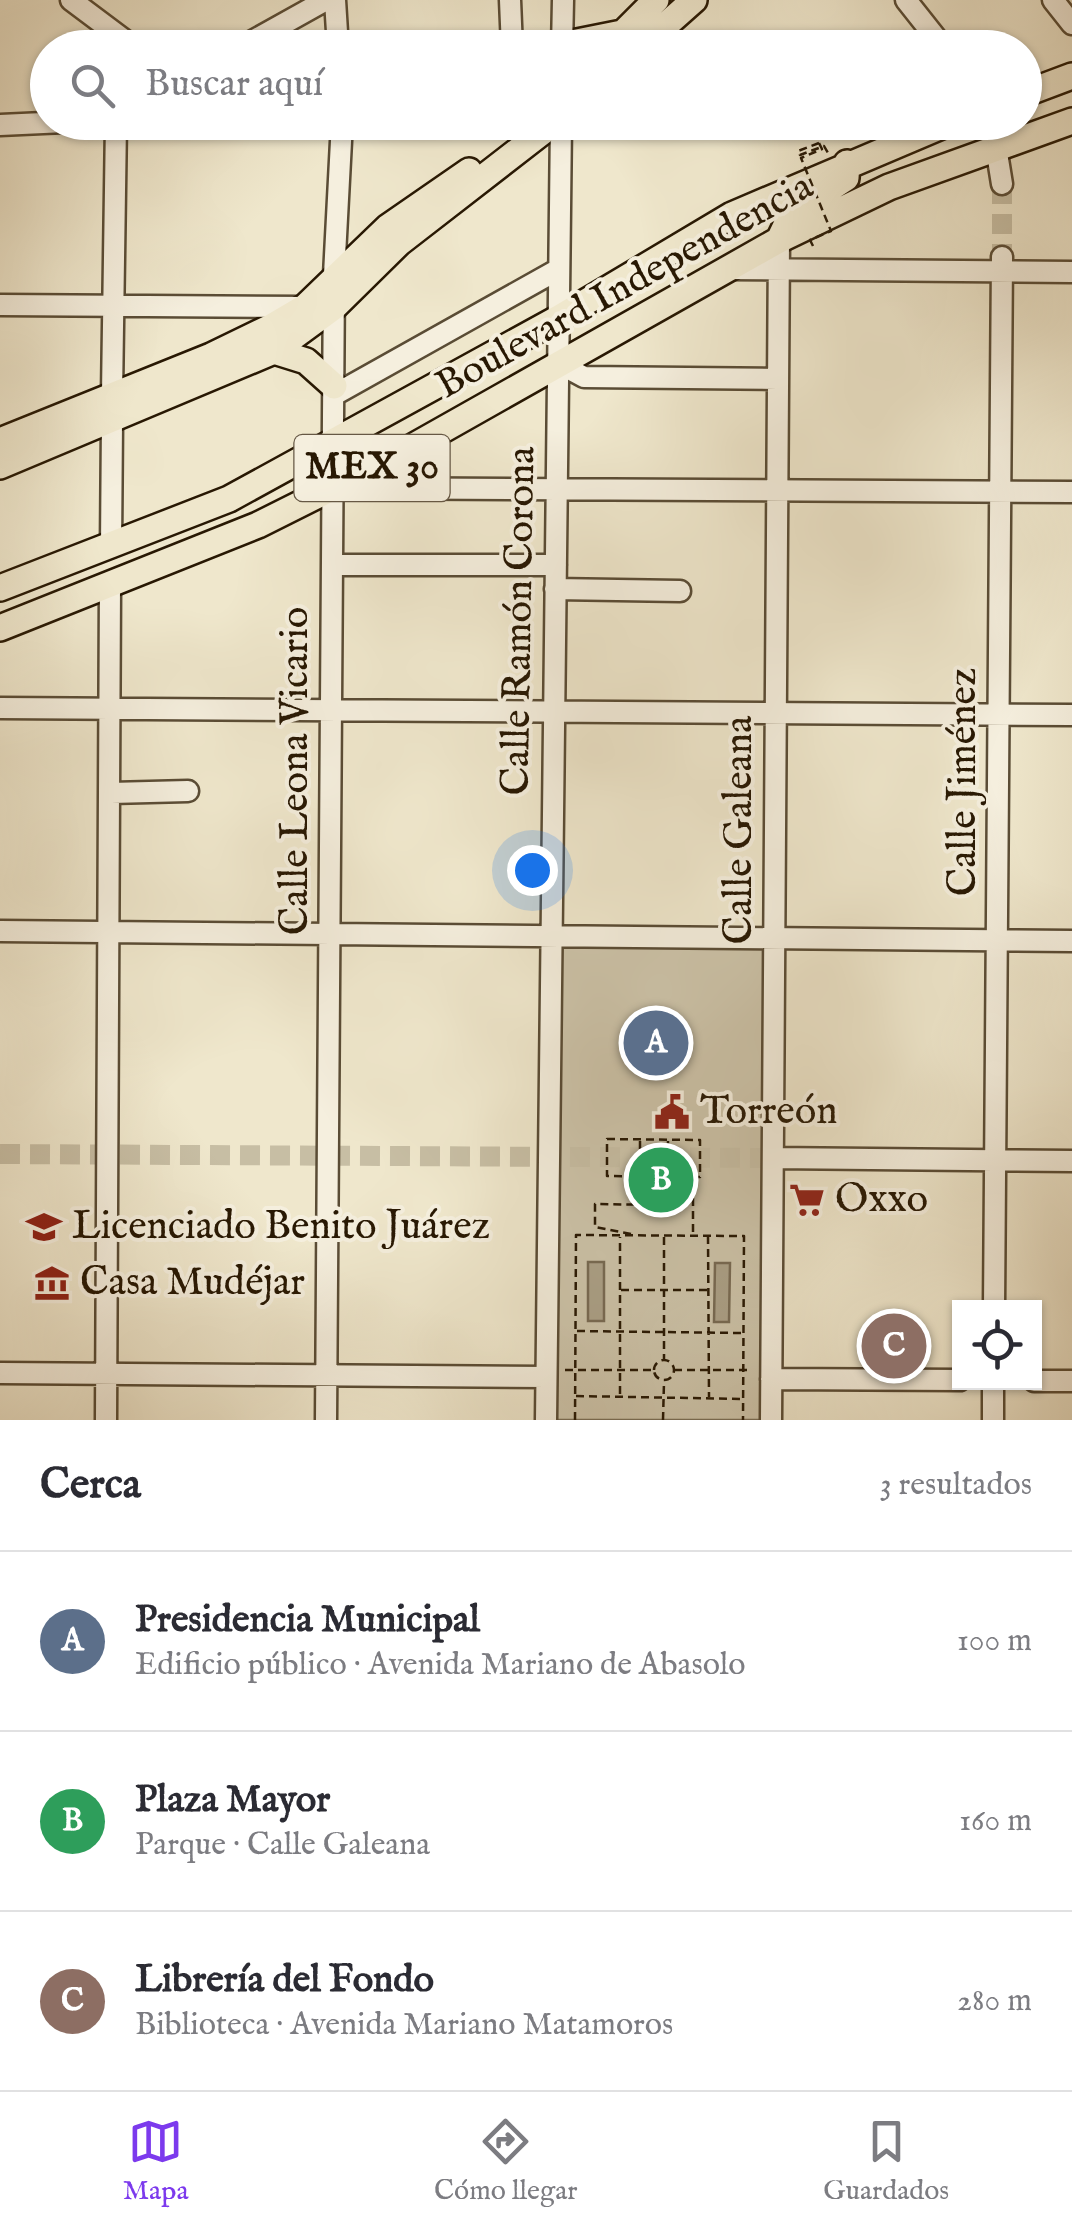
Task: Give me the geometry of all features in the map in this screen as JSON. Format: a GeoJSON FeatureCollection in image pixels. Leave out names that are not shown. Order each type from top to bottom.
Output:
{"type":"FeatureCollection","features":[{"type":"Feature","properties":{"kind":"main road"},"geometry":{"type":"LineString","coordinates":[[633,30],[656,0]]}},
{"type":"Feature","properties":{"kind":"main road"},"geometry":{"type":"LineString","coordinates":[[644,30],[694,0]]}},
{"type":"Feature","properties":{"kind":"main road"},"geometry":{"type":"LineString","coordinates":[[1042,87],[1072,76]]}},
{"type":"Feature","properties":{"kind":"main road","name":"Boulevard Independencia"},"geometry":{"type":"LineString","coordinates":[[1042,132],[1072,121]]}},
{"type":"Feature","properties":{"kind":"main road"},"geometry":{"type":"LineString","coordinates":[[0,466],[305,307],[388,227],[507,140]]}},
{"type":"Feature","properties":{"kind":"main road"},"geometry":{"type":"LineString","coordinates":[[0,441],[112,408],[274,350],[334,307],[399,243],[534,140]]}},
{"type":"Feature","properties":{"kind":"main road","name":"Boulevard Independencia"},"geometry":{"type":"LineString","coordinates":[[0,588],[229,498],[558,318],[732,215],[906,140]]}},
{"type":"Feature","properties":{"kind":"main road","name":"Boulevard Independencia"},"geometry":{"type":"LineString","coordinates":[[0,628],[258,526],[778,240],[889,187],[1020,140]]}},
{"type":"Feature","properties":{"kind":"main road"},"geometry":{"type":"LineString","coordinates":[[778,240],[792,213],[846,178],[841,166]]}},
{"type":"Feature","properties":{"kind":"main road"},"geometry":{"type":"LineString","coordinates":[[274,350],[306,361],[334,391]]}},
{"type":"Feature","properties":{"kind":"street"},"geometry":{"type":"LineString","coordinates":[[71,0],[110,30]]}},
{"type":"Feature","properties":{"kind":"street"},"geometry":{"type":"LineString","coordinates":[[272,30],[326,0]]}},
{"type":"Feature","properties":{"kind":"street"},"geometry":{"type":"LineString","coordinates":[[335,0],[337,30]]}},
{"type":"Feature","properties":{"kind":"street"},"geometry":{"type":"LineString","coordinates":[[510,0],[511,30]]}},
{"type":"Feature","properties":{"kind":"street"},"geometry":{"type":"LineString","coordinates":[[562,30],[563,0]]}},
{"type":"Feature","properties":{"kind":"street"},"geometry":{"type":"LineString","coordinates":[[906,0],[930,30]]}},
{"type":"Feature","properties":{"kind":"street"},"geometry":{"type":"LineString","coordinates":[[1052,0],[1072,24]]}},
{"type":"Feature","properties":{"kind":"street"},"geometry":{"type":"LineString","coordinates":[[0,125],[30,124]]}},
{"type":"Feature","properties":{"kind":"street"},"geometry":{"type":"LineString","coordinates":[[111,547],[116,140]]}},
{"type":"Feature","properties":{"kind":"street","name":"Calle Leona Vicario"},"geometry":{"type":"LineString","coordinates":[[326,1420],[334,276],[341,140]]}},
{"type":"Feature","properties":{"kind":"street","name":"Calle Ramón Corona"},"geometry":{"type":"LineString","coordinates":[[546,1420],[558,140]]}},
{"type":"Feature","properties":{"kind":"street"},"geometry":{"type":"LineString","coordinates":[[996,140],[1002,184]]}},
{"type":"Feature","properties":{"kind":"street","name":"Calle Galeana"},"geometry":{"type":"LineString","coordinates":[[771,1420],[778,240]]}},
{"type":"Feature","properties":{"kind":"street"},"geometry":{"type":"LineString","coordinates":[[724,269],[1002,264],[1072,272]]}},
{"type":"Feature","properties":{"kind":"street","name":"Calle Jiménez"},"geometry":{"type":"LineString","coordinates":[[994,1300],[1002,264]]}},
{"type":"Feature","properties":{"kind":"street"},"geometry":{"type":"LineString","coordinates":[[334,391],[559,269]]}},
{"type":"Feature","properties":{"kind":"street"},"geometry":{"type":"LineString","coordinates":[[0,305],[334,307]]}},
{"type":"Feature","properties":{"kind":"street"},"geometry":{"type":"LineString","coordinates":[[558,363],[584,378],[778,379]]}},
{"type":"Feature","properties":{"kind":"street"},"geometry":{"type":"LineString","coordinates":[[333,488],[1072,492]]}},
{"type":"Feature","properties":{"kind":"street"},"geometry":{"type":"LineString","coordinates":[[332,564],[556,565]]}},
{"type":"Feature","properties":{"kind":"street"},"geometry":{"type":"LineString","coordinates":[[106,1420],[110,585]]}},
{"type":"Feature","properties":{"kind":"street"},"geometry":{"type":"LineString","coordinates":[[556,589],[680,590]]}},
{"type":"Feature","properties":{"kind":"street"},"geometry":{"type":"LineString","coordinates":[[0,708],[1072,715]]}},
{"type":"Feature","properties":{"kind":"street"},"geometry":{"type":"LineString","coordinates":[[111,792],[188,791]]}},
{"type":"Feature","properties":{"kind":"street"},"geometry":{"type":"LineString","coordinates":[[0,931],[1072,941]]}},
{"type":"Feature","properties":{"kind":"street"},"geometry":{"type":"LineString","coordinates":[[772,1158],[1072,1161]]}},
{"type":"Feature","properties":{"kind":"street"},"geometry":{"type":"LineString","coordinates":[[0,1373],[546,1374]]}},
{"type":"Feature","properties":{"kind":"street"},"geometry":{"type":"LineString","coordinates":[[771,1374],[952,1380]]}},
{"type":"Feature","properties":{"kind":"street"},"geometry":{"type":"LineString","coordinates":[[1042,1380],[1072,1381]]}},
{"type":"Feature","properties":{"kind":"street"},"geometry":{"type":"LineString","coordinates":[[993,1420],[994,1390]]}},
{"type":"Feature","properties":{"kind":"path"},"geometry":{"type":"LineString","coordinates":[[813,246],[810,240],[832,231],[801,158],[822,149],[819,143],[798,151],[800,155],[824,146],[841,166]]}},
{"type":"Feature","properties":{"kind":"path"},"geometry":{"type":"LineString","coordinates":[[607,1139],[640,1140],[700,1140],[700,1178],[607,1176],[607,1139]]}},
{"type":"Feature","properties":{"kind":"path"},"geometry":{"type":"LineString","coordinates":[[637,1236],[595,1227],[595,1204],[660,1205],[660,1194],[642,1176],[640,1140]]}},
{"type":"Feature","properties":{"kind":"path"},"geometry":{"type":"LineString","coordinates":[[668,1140],[668,1177]]}},
{"type":"Feature","properties":{"kind":"path"},"geometry":{"type":"LineString","coordinates":[[678,1177],[693,1189],[693,1236]]}},
{"type":"Feature","properties":{"kind":"path"},"geometry":{"type":"LineString","coordinates":[[575,1420],[576,1235],[744,1236],[742,1420]]}},
{"type":"Feature","properties":{"kind":"path"},"geometry":{"type":"LineString","coordinates":[[620,1236],[620,1397]]}},
{"type":"Feature","properties":{"kind":"path"},"geometry":{"type":"LineString","coordinates":[[546,1374],[654,1370],[664,1360],[664,1236]]}},
{"type":"Feature","properties":{"kind":"path"},"geometry":{"type":"LineString","coordinates":[[708,1236],[709,1398]]}},
{"type":"Feature","properties":{"kind":"path"},"geometry":{"type":"LineString","coordinates":[[620,1290],[708,1290]]}},
{"type":"Feature","properties":{"kind":"path"},"geometry":{"type":"LineString","coordinates":[[575,1331],[743,1332]]}},
{"type":"Feature","properties":{"kind":"path"},"geometry":{"type":"LineString","coordinates":[[664,1360],[674,1370],[771,1374]]}},
{"type":"Feature","properties":{"kind":"path"},"geometry":{"type":"LineString","coordinates":[[654,1370],[664,1380],[663,1420]]}},
{"type":"Feature","properties":{"kind":"path"},"geometry":{"type":"LineString","coordinates":[[664,1380],[674,1370]]}},
{"type":"Feature","properties":{"kind":"path"},"geometry":{"type":"LineString","coordinates":[[575,1396],[743,1399]]}},
{"type":"Feature","properties":{"kind":"shaded area"},"geometry":{"type":"Polygon","coordinates":[[[552,938],[775,939],[773,1420],[546,1420],[552,938]]]}},
{"type":"Feature","properties":{"kind":"shaded area"},"geometry":{"type":"Polygon","coordinates":[[[588,1262],[604,1262],[604,1321],[588,1321],[588,1262]]]}},
{"type":"Feature","properties":{"kind":"shaded area"},"geometry":{"type":"Polygon","coordinates":[[[715,1263],[730,1263],[729,1322],[714,1322],[715,1263]]]}},
{"type":"Feature","properties":{"kind":"tunnel"},"geometry":{"type":"LineString","coordinates":[[1002,184],[1002,257]]}},
{"type":"Feature","properties":{"kind":"tunnel"},"geometry":{"type":"LineString","coordinates":[[0,1154],[773,1158]]}},
{"type":"Feature","properties":{"kind":"place","name":"Presidencia Municipal"},"geometry":{"type":"Point","coordinates":[656,1043]}},
{"type":"Feature","properties":{"kind":"place","name":"Torreón"},"geometry":{"type":"Point","coordinates":[672,1112]}},
{"type":"Feature","properties":{"kind":"place","name":"Plaza Mayor"},"geometry":{"type":"Point","coordinates":[661,1180]}},
{"type":"Feature","properties":{"kind":"place","name":"Oxxo"},"geometry":{"type":"Point","coordinates":[807,1200]}},
{"type":"Feature","properties":{"kind":"place","name":"Licenciado Benito Juárez"},"geometry":{"type":"Point","coordinates":[44,1227]}},
{"type":"Feature","properties":{"kind":"place","name":"Casa Mudéjar"},"geometry":{"type":"Point","coordinates":[52,1283]}},
{"type":"Feature","properties":{"kind":"place","name":"Librería del Fondo"},"geometry":{"type":"Point","coordinates":[894,1346]}}]}
